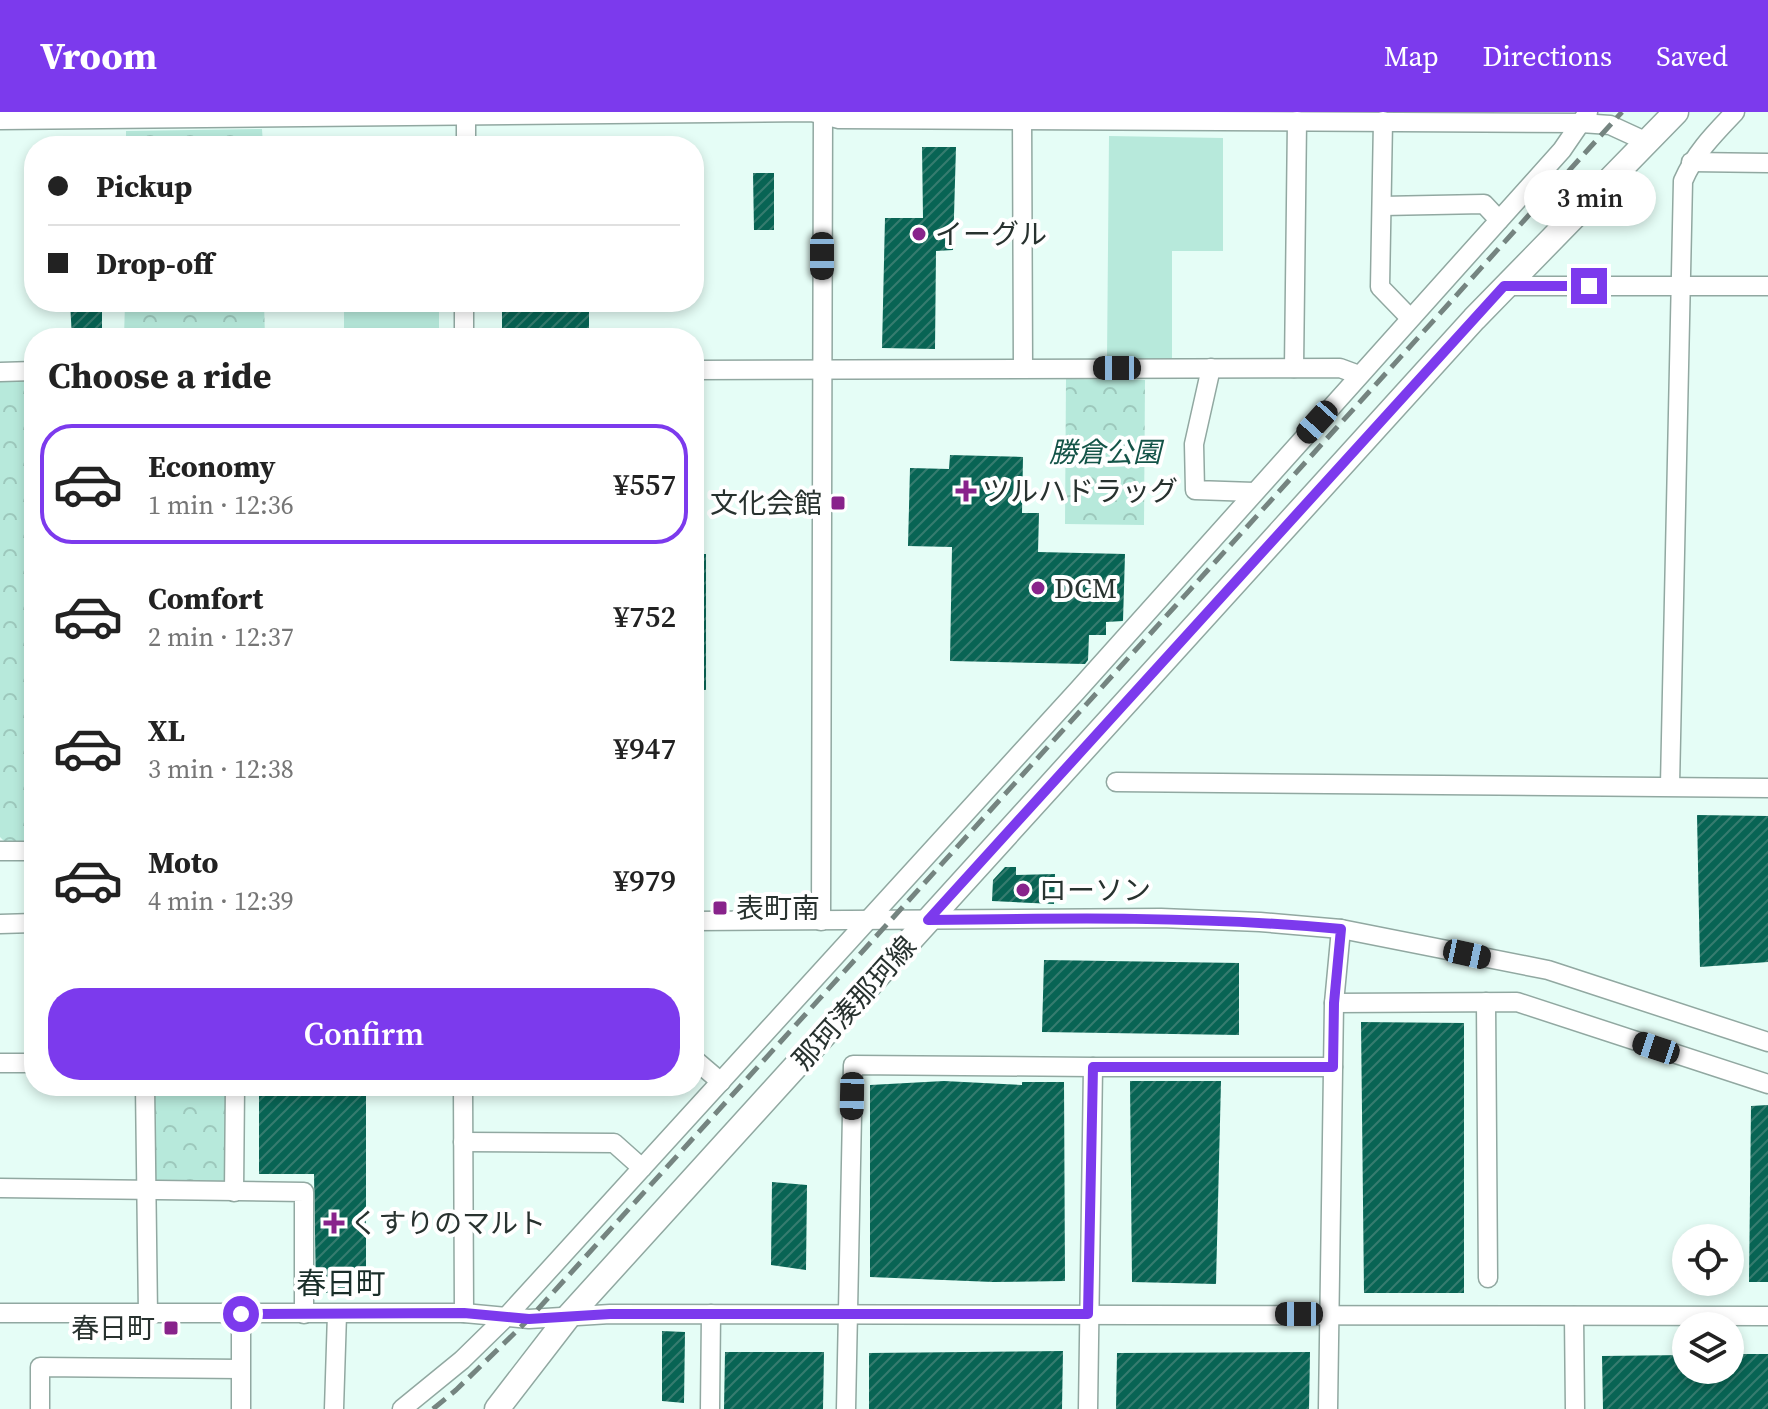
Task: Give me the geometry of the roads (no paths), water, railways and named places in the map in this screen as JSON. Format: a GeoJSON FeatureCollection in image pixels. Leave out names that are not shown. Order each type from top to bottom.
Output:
{"type":"FeatureCollection","features":[{"type":"Feature","properties":{"kind":"main road","name":"那珂湊那珂線"},"geometry":{"type":"LineString","coordinates":[[497,1409],[568,1317],[1504,286],[1676,112]]}},
{"type":"Feature","properties":{"kind":"street"},"geometry":{"type":"LineString","coordinates":[[1670,785],[1683,181],[1691,162],[1704,144],[1735,112]]}},
{"type":"Feature","properties":{"kind":"street"},"geometry":{"type":"LineString","coordinates":[[0,120],[576,113],[823,113],[839,119],[1244,116],[1297,121],[1585,117],[1647,142]]}},
{"type":"Feature","properties":{"kind":"street"},"geometry":{"type":"LineString","coordinates":[[821,921],[823,113]]}},
{"type":"Feature","properties":{"kind":"street"},"geometry":{"type":"LineString","coordinates":[[466,114],[466,136]]}},
{"type":"Feature","properties":{"kind":"street"},"geometry":{"type":"LineString","coordinates":[[1022,116],[1023,368]]}},
{"type":"Feature","properties":{"kind":"street"},"geometry":{"type":"LineString","coordinates":[[402,1409],[472,1351],[507,1316],[1077,691],[1562,150],[1585,117]]}},
{"type":"Feature","properties":{"kind":"street"},"geometry":{"type":"LineString","coordinates":[[1294,368],[1297,121]]}},
{"type":"Feature","properties":{"kind":"street"},"geometry":{"type":"LineString","coordinates":[[1383,121],[1380,287],[1410,318]]}},
{"type":"Feature","properties":{"kind":"street"},"geometry":{"type":"LineString","coordinates":[[1691,162],[1768,163]]}},
{"type":"Feature","properties":{"kind":"street"},"geometry":{"type":"LineString","coordinates":[[1382,206],[1484,204],[1499,220]]}},
{"type":"Feature","properties":{"kind":"street"},"geometry":{"type":"LineString","coordinates":[[1504,286],[1768,286]]}},
{"type":"Feature","properties":{"kind":"street"},"geometry":{"type":"LineString","coordinates":[[1211,368],[1194,444],[1195,490],[1254,492]]}},
{"type":"Feature","properties":{"kind":"street"},"geometry":{"type":"LineString","coordinates":[[704,370],[1340,368],[1359,375]]}},
{"type":"Feature","properties":{"kind":"street"},"geometry":{"type":"LineString","coordinates":[[0,372],[24,371]]}},
{"type":"Feature","properties":{"kind":"street"},"geometry":{"type":"LineString","coordinates":[[1116,782],[1768,788]]}},
{"type":"Feature","properties":{"kind":"street"},"geometry":{"type":"LineString","coordinates":[[0,851],[24,851]]}},
{"type":"Feature","properties":{"kind":"street"},"geometry":{"type":"LineString","coordinates":[[704,921],[1161,918],[1341,929],[1548,970],[1768,1042]]}},
{"type":"Feature","properties":{"kind":"street"},"geometry":{"type":"LineString","coordinates":[[0,924],[24,923]]}},
{"type":"Feature","properties":{"kind":"street"},"geometry":{"type":"LineString","coordinates":[[1328,1409],[1334,1003],[1341,929]]}},
{"type":"Feature","properties":{"kind":"street"},"geometry":{"type":"LineString","coordinates":[[1486,1002],[1488,1278]]}},
{"type":"Feature","properties":{"kind":"street"},"geometry":{"type":"LineString","coordinates":[[1334,1003],[1517,1002],[1768,1084]]}},
{"type":"Feature","properties":{"kind":"street"},"geometry":{"type":"LineString","coordinates":[[0,1063],[24,1063]]}},
{"type":"Feature","properties":{"kind":"street"},"geometry":{"type":"LineString","coordinates":[[846,1409],[853,1065],[1333,1067]]}},
{"type":"Feature","properties":{"kind":"street"},"geometry":{"type":"LineString","coordinates":[[1088,1409],[1093,1067]]}},
{"type":"Feature","properties":{"kind":"street"},"geometry":{"type":"LineString","coordinates":[[704,1068],[721,1082]]}},
{"type":"Feature","properties":{"kind":"street"},"geometry":{"type":"LineString","coordinates":[[145,1096],[148,1315]]}},
{"type":"Feature","properties":{"kind":"street"},"geometry":{"type":"LineString","coordinates":[[234,1192],[235,1096]]}},
{"type":"Feature","properties":{"kind":"street"},"geometry":{"type":"LineString","coordinates":[[463,1096],[464,1313]]}},
{"type":"Feature","properties":{"kind":"street"},"geometry":{"type":"LineString","coordinates":[[463,1142],[614,1143],[642,1168]]}},
{"type":"Feature","properties":{"kind":"street"},"geometry":{"type":"LineString","coordinates":[[0,1188],[304,1192],[304,1314]]}},
{"type":"Feature","properties":{"kind":"street"},"geometry":{"type":"LineString","coordinates":[[0,1313],[464,1313],[529,1319],[597,1314],[1768,1316]]}},
{"type":"Feature","properties":{"kind":"street"},"geometry":{"type":"LineString","coordinates":[[241,1314],[241,1409]]}},
{"type":"Feature","properties":{"kind":"street"},"geometry":{"type":"LineString","coordinates":[[334,1409],[337,1314]]}},
{"type":"Feature","properties":{"kind":"street"},"geometry":{"type":"LineString","coordinates":[[710,1409],[711,1314]]}},
{"type":"Feature","properties":{"kind":"street"},"geometry":{"type":"LineString","coordinates":[[1574,1316],[1575,1409]]}},
{"type":"Feature","properties":{"kind":"street"},"geometry":{"type":"LineString","coordinates":[[40,1409],[40,1367],[240,1369]]}},
{"type":"Feature","properties":{"kind":"railway"},"geometry":{"type":"LineString","coordinates":[[433,1409],[529,1319],[1622,112]]}},
{"type":"Feature","properties":{"kind":"place","name":"イーグル"},"geometry":{"type":"Point","coordinates":[919,234]}},
{"type":"Feature","properties":{"kind":"place","name":"ツルハドラッグ"},"geometry":{"type":"Point","coordinates":[966,491]}},
{"type":"Feature","properties":{"kind":"place","name":"文化会館"},"geometry":{"type":"Point","coordinates":[838,503]}},
{"type":"Feature","properties":{"kind":"place","name":"DCM"},"geometry":{"type":"Point","coordinates":[1038,588]}},
{"type":"Feature","properties":{"kind":"place","name":"ローソン"},"geometry":{"type":"Point","coordinates":[1023,890]}},
{"type":"Feature","properties":{"kind":"place","name":"表町南"},"geometry":{"type":"Point","coordinates":[720,908]}},
{"type":"Feature","properties":{"kind":"place","name":"くすりのマルト"},"geometry":{"type":"Point","coordinates":[334,1223]}},
{"type":"Feature","properties":{"kind":"place","name":"春日町"},"geometry":{"type":"Point","coordinates":[171,1328]}},
{"type":"Feature","properties":{"kind":"district","name":"春日町"},"geometry":{"type":"Point","coordinates":[341,1283]}},
{"type":"Feature","properties":{"kind":"park label","name":"勝倉公園"},"geometry":{"type":"Point","coordinates":[1105,452]}}]}
